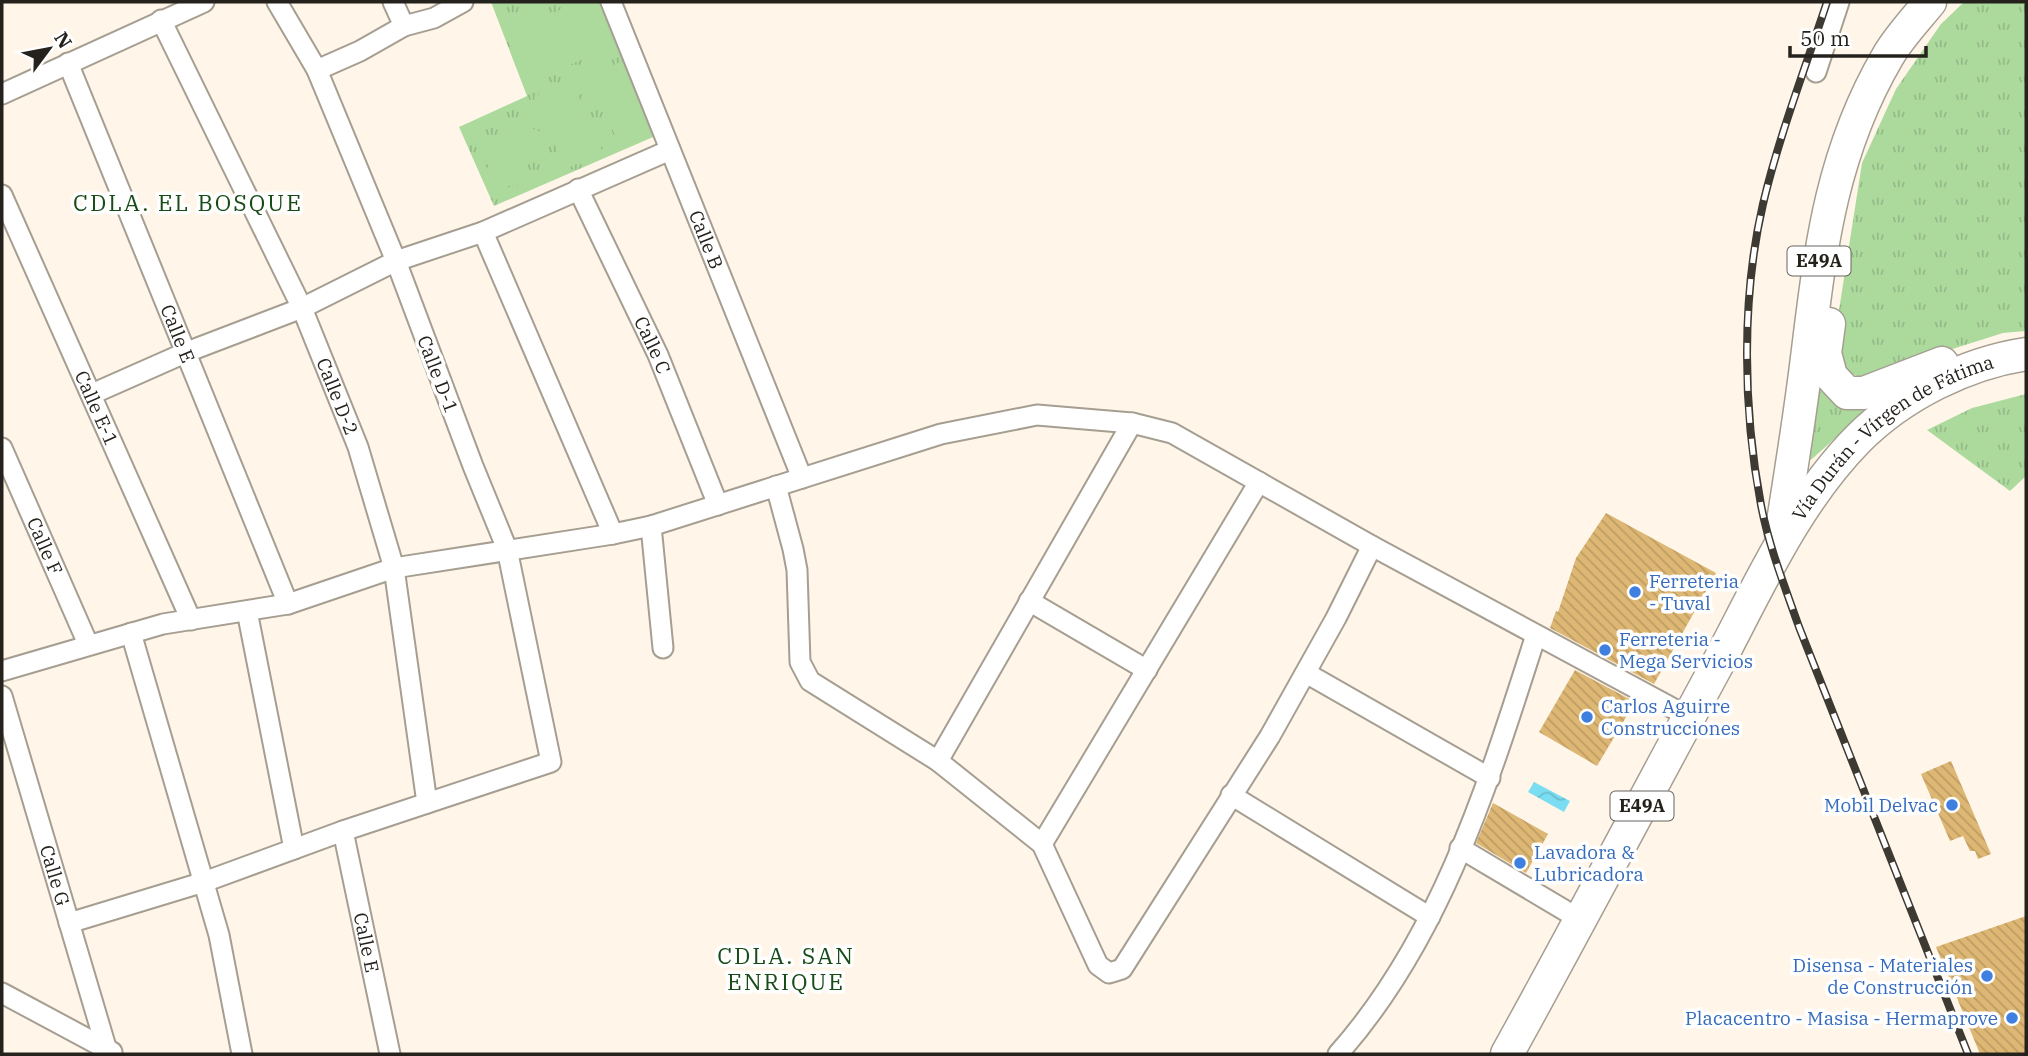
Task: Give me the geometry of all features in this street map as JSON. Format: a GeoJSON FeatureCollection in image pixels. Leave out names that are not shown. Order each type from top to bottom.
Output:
{"type":"FeatureCollection","features":[{"type":"Feature","properties":{"kind":"main road","name":"Vía Durán - Vírgen de Fátima"},"geometry":{"type":"LineString","coordinates":[[1779,545],[1798,427],[1819,260],[1843,154],[1860,109],[1889,55],[1930,2]]}},
{"type":"Feature","properties":{"kind":"main road"},"geometry":{"type":"LineString","coordinates":[[1826,225],[1837,241],[1838,260],[1825,353],[1831,376],[1847,393],[1864,393],[1950,360],[1981,365]]}},
{"type":"Feature","properties":{"kind":"main road","name":"Vía Durán - Vírgen de Fátima"},"geometry":{"type":"LineString","coordinates":[[1507,1054],[1581,920],[1779,545],[1829,471],[1860,437],[1890,412],[1927,389],[1968,369],[2026,354]]}},
{"type":"Feature","properties":{"kind":"street"},"geometry":{"type":"LineString","coordinates":[[2,94],[204,2]]}},
{"type":"Feature","properties":{"kind":"street","name":"Calle D-1"},"geometry":{"type":"LineString","coordinates":[[277,2],[317,70],[396,261],[507,549],[551,762],[427,803]]}},
{"type":"Feature","properties":{"kind":"street"},"geometry":{"type":"LineString","coordinates":[[393,2],[404,26]]}},
{"type":"Feature","properties":{"kind":"street"},"geometry":{"type":"LineString","coordinates":[[317,70],[404,26],[434,18],[464,2]]}},
{"type":"Feature","properties":{"kind":"street","name":"Calle B"},"geometry":{"type":"LineString","coordinates":[[611,2],[802,478]]}},
{"type":"Feature","properties":{"kind":"street"},"geometry":{"type":"LineString","coordinates":[[1816,72],[1839,2]]}},
{"type":"Feature","properties":{"kind":"street","name":"Calle D-2"},"geometry":{"type":"LineString","coordinates":[[161,20],[302,307],[358,447],[394,568],[427,803]]}},
{"type":"Feature","properties":{"kind":"street","name":"Calle E"},"geometry":{"type":"LineString","coordinates":[[68,63],[288,604]]}},
{"type":"Feature","properties":{"kind":"street"},"geometry":{"type":"LineString","coordinates":[[92,394],[187,352],[302,307],[396,261],[483,232],[670,150]]}},
{"type":"Feature","properties":{"kind":"street","name":"Calle C"},"geometry":{"type":"LineString","coordinates":[[578,189],[658,355],[718,505]]}},
{"type":"Feature","properties":{"kind":"street","name":"Calle E-1"},"geometry":{"type":"LineString","coordinates":[[2,195],[8,227],[92,394],[191,620]]}},
{"type":"Feature","properties":{"kind":"street"},"geometry":{"type":"LineString","coordinates":[[483,232],[613,534]]}},
{"type":"Feature","properties":{"kind":"street"},"geometry":{"type":"LineString","coordinates":[[2,671],[163,624],[288,604],[394,568],[651,526],[941,434],[1037,415],[1132,423],[1172,433],[1371,546],[1689,717]]}},
{"type":"Feature","properties":{"kind":"street"},"geometry":{"type":"LineString","coordinates":[[938,761],[1132,423]]}},
{"type":"Feature","properties":{"kind":"street","name":"Calle F"},"geometry":{"type":"LineString","coordinates":[[2,448],[89,644]]}},
{"type":"Feature","properties":{"kind":"street"},"geometry":{"type":"LineString","coordinates":[[1042,844],[1259,482]]}},
{"type":"Feature","properties":{"kind":"street"},"geometry":{"type":"LineString","coordinates":[[776,486],[797,570],[800,662],[810,681],[938,761],[1042,844],[1098,965],[1109,974],[1122,969],[1270,736],[1306,673],[1371,546]]}},
{"type":"Feature","properties":{"kind":"street"},"geometry":{"type":"LineString","coordinates":[[651,526],[663,648]]}},
{"type":"Feature","properties":{"kind":"street"},"geometry":{"type":"LineString","coordinates":[[1029,601],[1147,670]]}},
{"type":"Feature","properties":{"kind":"street"},"geometry":{"type":"LineString","coordinates":[[247,611],[295,849]]}},
{"type":"Feature","properties":{"kind":"street"},"geometry":{"type":"LineString","coordinates":[[131,633],[219,935],[242,1054]]}},
{"type":"Feature","properties":{"kind":"street"},"geometry":{"type":"LineString","coordinates":[[1338,1054],[1383,996],[1430,917],[1490,778],[1536,635]]}},
{"type":"Feature","properties":{"kind":"street"},"geometry":{"type":"LineString","coordinates":[[1306,673],[1490,778]]}},
{"type":"Feature","properties":{"kind":"street","name":"Calle G"},"geometry":{"type":"LineString","coordinates":[[2,696],[110,1052]]}},
{"type":"Feature","properties":{"kind":"street"},"geometry":{"type":"LineString","coordinates":[[1231,795],[1430,917]]}},
{"type":"Feature","properties":{"kind":"street"},"geometry":{"type":"LineString","coordinates":[[69,923],[204,882],[427,803]]}},
{"type":"Feature","properties":{"kind":"street","name":"Calle E"},"geometry":{"type":"LineString","coordinates":[[343,831],[390,1054]]}},
{"type":"Feature","properties":{"kind":"street"},"geometry":{"type":"LineString","coordinates":[[1460,848],[1581,920]]}},
{"type":"Feature","properties":{"kind":"street"},"geometry":{"type":"LineString","coordinates":[[2,993],[110,1052]]}},
{"type":"Feature","properties":{"kind":"green space"},"geometry":{"type":"Polygon","coordinates":[[[491,2],[606,2],[660,134],[494,206],[459,127],[527,96],[491,2]]]}},
{"type":"Feature","properties":{"kind":"green space"},"geometry":{"type":"Polygon","coordinates":[[[577,2],[604,2],[621,43],[527,83],[507,34],[577,2]]]}},
{"type":"Feature","properties":{"kind":"green space"},"geometry":{"type":"Polygon","coordinates":[[[1964,2],[2026,2],[2026,331],[2003,333],[1864,377],[1857,376],[1843,366],[1834,342],[1862,163],[1896,89],[1941,24],[1964,2]]]}},
{"type":"Feature","properties":{"kind":"green space"},"geometry":{"type":"Polygon","coordinates":[[[628,59],[658,131],[620,147],[589,75],[628,59]]]}},
{"type":"Feature","properties":{"kind":"green space"},"geometry":{"type":"Polygon","coordinates":[[[572,81],[603,153],[565,169],[534,97],[572,81]]]}},
{"type":"Feature","properties":{"kind":"green space"},"geometry":{"type":"Polygon","coordinates":[[[510,119],[543,133],[516,189],[484,175],[510,119]]]}},
{"type":"Feature","properties":{"kind":"green space"},"geometry":{"type":"Polygon","coordinates":[[[1816,366],[1881,397],[1807,461],[1816,366]]]}},
{"type":"Feature","properties":{"kind":"green space"},"geometry":{"type":"Polygon","coordinates":[[[2026,394],[2026,476],[2010,491],[1927,430],[1972,408],[2026,394]]]}},
{"type":"Feature","properties":{"kind":"water"},"geometry":{"type":"Polygon","coordinates":[[[1534,782],[1570,801],[1564,812],[1528,792],[1534,782]]]}},
{"type":"Feature","properties":{"kind":"building","name":"Ferreteria - Tuval"},"geometry":{"type":"Polygon","coordinates":[[[1606,513],[1716,573],[1654,684],[1550,628],[1576,558],[1606,513]]]}},
{"type":"Feature","properties":{"kind":"building","name":"Carlos Aguirre Construcciones"},"geometry":{"type":"Polygon","coordinates":[[[1575,670],[1635,702],[1597,766],[1539,732],[1575,670]]]}},
{"type":"Feature","properties":{"kind":"building","name":"Mobil Delvac"},"geometry":{"type":"Polygon","coordinates":[[[1951,761],[1991,854],[1978,859],[1975,851],[1970,851],[1963,836],[1950,841],[1921,774],[1951,761]]]}},
{"type":"Feature","properties":{"kind":"building"},"geometry":{"type":"Polygon","coordinates":[[[1493,803],[1548,834],[1526,873],[1476,843],[1493,803]]]}},
{"type":"Feature","properties":{"kind":"building","name":"Disensa - Materiales de Construcción"},"geometry":{"type":"Polygon","coordinates":[[[2026,916],[2026,1054],[1980,1054],[1936,947],[2026,916]]]}},
{"type":"Feature","properties":{"kind":"railway"},"geometry":{"type":"LineString","coordinates":[[1827,2],[1777,153],[1756,240],[1747,354],[1755,469],[1768,536],[1799,627],[1968,1054]]}},
{"type":"Feature","properties":{"kind":"place","name":"Ferreteria - Tuval"},"geometry":{"type":"Point","coordinates":[1635,592]}},
{"type":"Feature","properties":{"kind":"place","name":"Ferreteria - Mega Servicios"},"geometry":{"type":"Point","coordinates":[1605,650]}},
{"type":"Feature","properties":{"kind":"place","name":"Carlos Aguirre Construcciones"},"geometry":{"type":"Point","coordinates":[1587,717]}},
{"type":"Feature","properties":{"kind":"place","name":"Mobil Delvac"},"geometry":{"type":"Point","coordinates":[1952,805]}},
{"type":"Feature","properties":{"kind":"place","name":"Lavadora & Lubricadora"},"geometry":{"type":"Point","coordinates":[1520,863]}},
{"type":"Feature","properties":{"kind":"place","name":"Disensa - Materiales de Construcción"},"geometry":{"type":"Point","coordinates":[1987,976]}},
{"type":"Feature","properties":{"kind":"place","name":"Placacentro - Masisa - Hermaprove"},"geometry":{"type":"Point","coordinates":[2012,1018]}},
{"type":"Feature","properties":{"kind":"district","name":"CDLA. EL BOSQUE"},"geometry":{"type":"Point","coordinates":[188,203]}},
{"type":"Feature","properties":{"kind":"district","name":"CDLA. SAN ENRIQUE"},"geometry":{"type":"Point","coordinates":[786,969]}}]}
